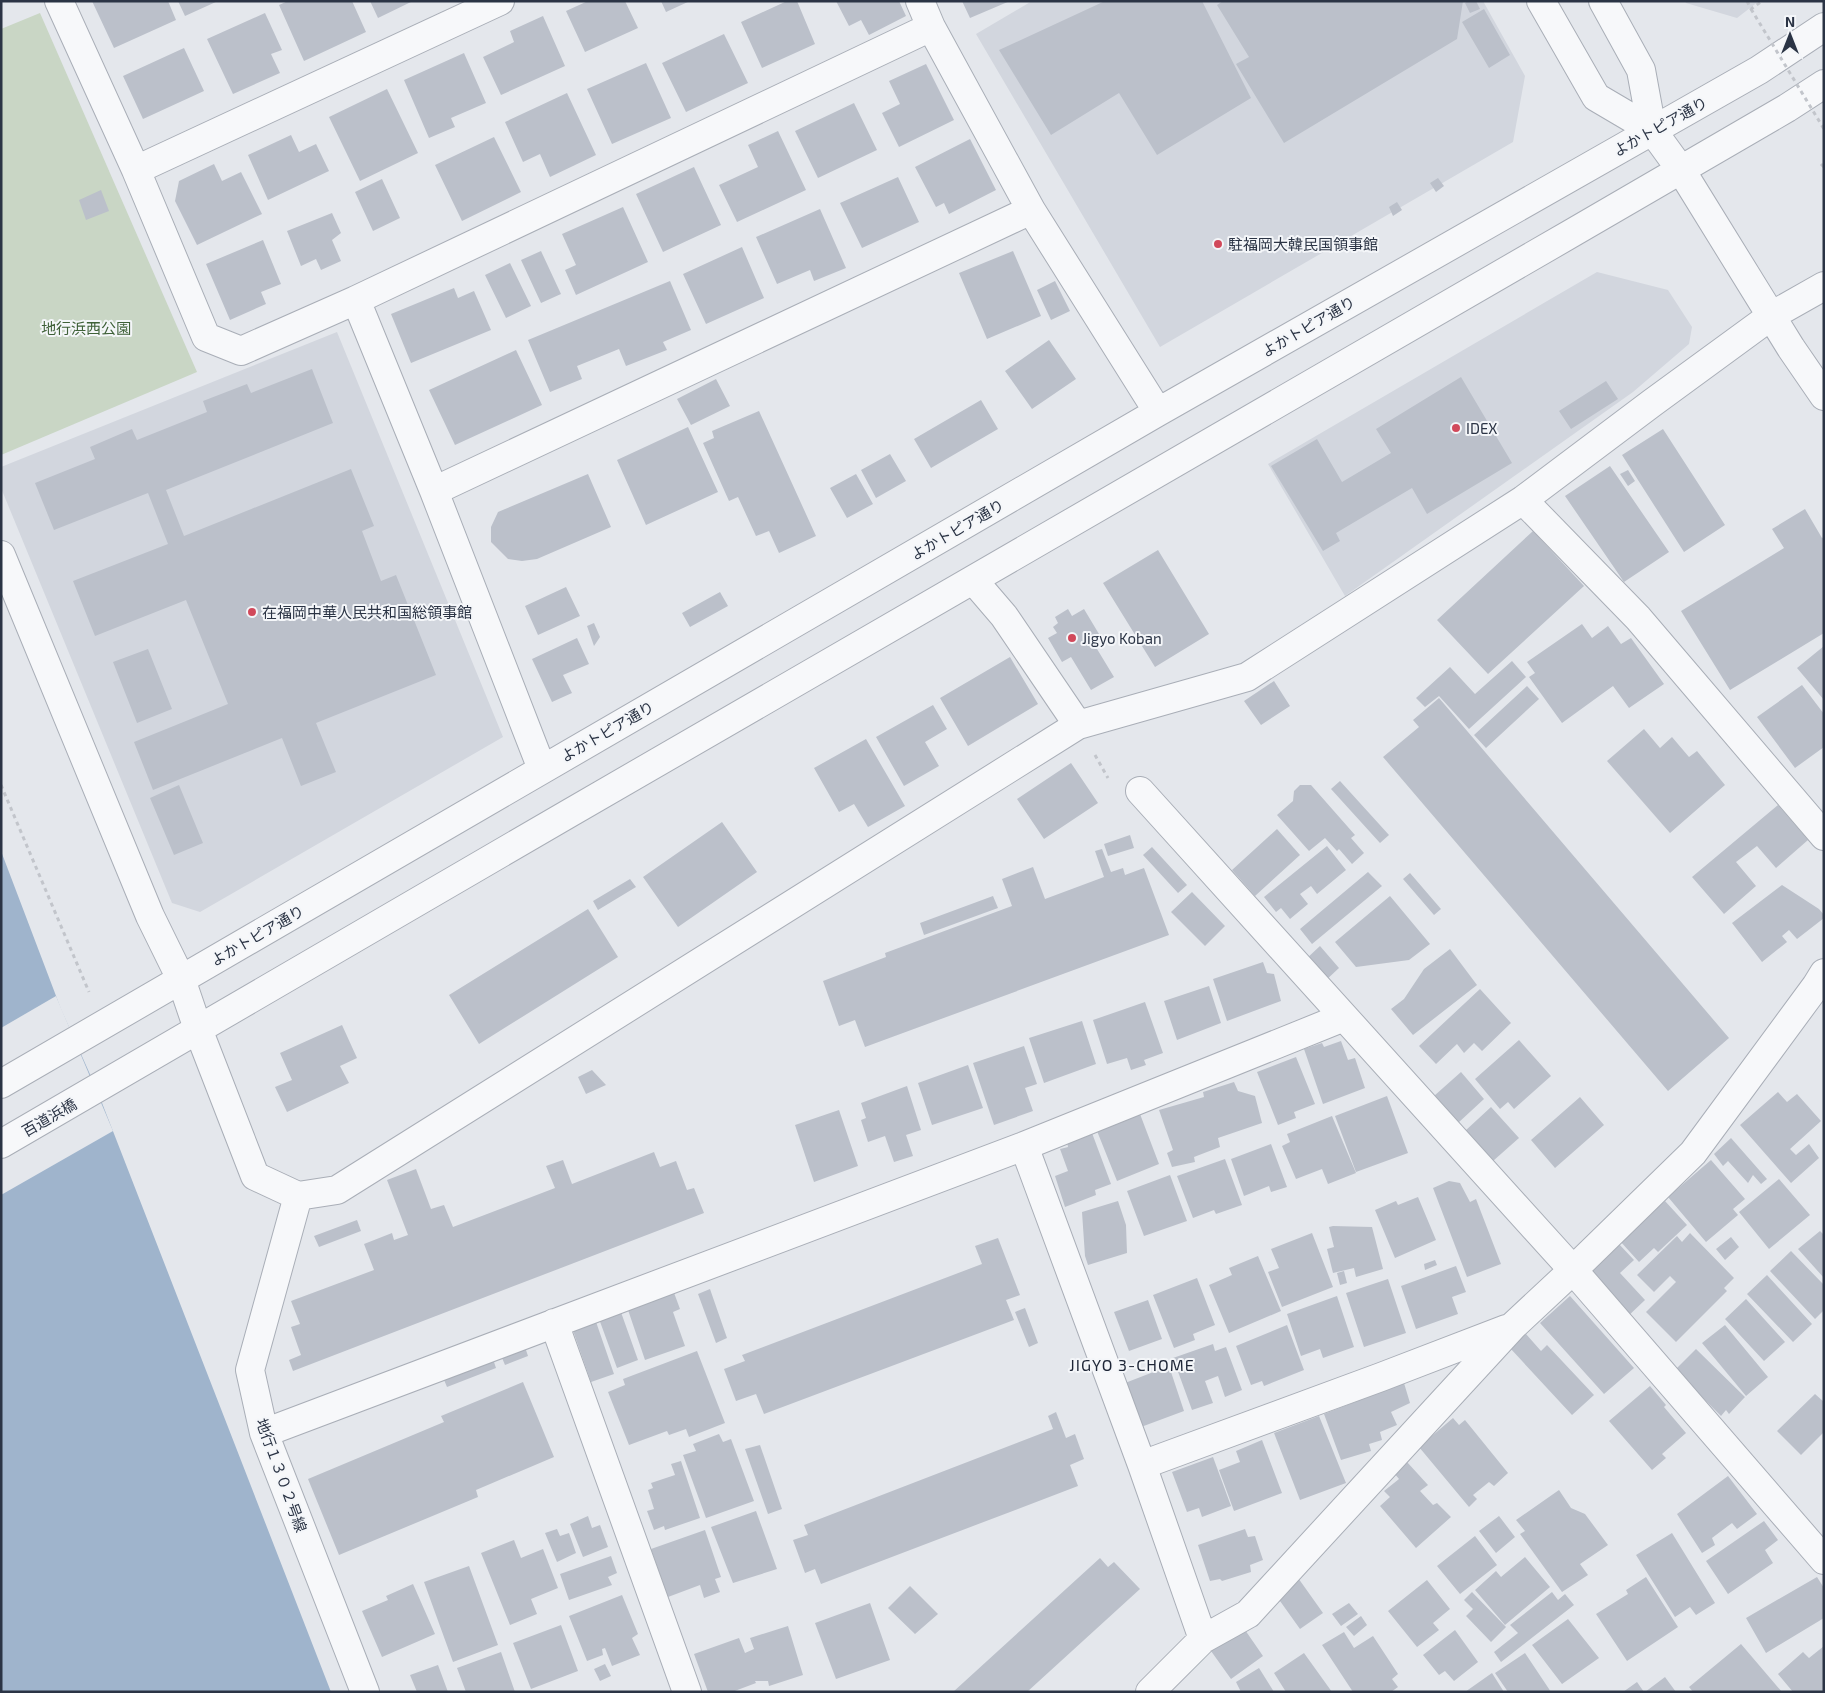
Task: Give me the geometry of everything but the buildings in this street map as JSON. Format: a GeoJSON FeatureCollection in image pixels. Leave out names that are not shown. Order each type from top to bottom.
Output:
{"type":"FeatureCollection","features":[{"type":"Feature","properties":{"kind":"street"},"geometry":{"type":"LineString","coordinates":[[59,1],[136,170],[206,337],[241,351],[356,300],[931,27]]}},
{"type":"Feature","properties":{"kind":"street"},"geometry":{"type":"LineString","coordinates":[[136,170],[500,1]]}},
{"type":"Feature","properties":{"kind":"street"},"geometry":{"type":"LineString","coordinates":[[920,1],[931,27],[1031,210],[1158,412]]}},
{"type":"Feature","properties":{"kind":"street"},"geometry":{"type":"LineString","coordinates":[[1541,1],[1596,97],[1652,130],[1681,170],[1771,316],[1824,396]]}},
{"type":"Feature","properties":{"kind":"street"},"geometry":{"type":"LineString","coordinates":[[1603,1],[1641,70],[1652,130]]}},
{"type":"Feature","properties":{"kind":"street","name":"よかトピア通り"},"geometry":{"type":"LineString","coordinates":[[1,1084],[1158,412],[1759,70],[1824,26]]}},
{"type":"Feature","properties":{"kind":"street"},"geometry":{"type":"LineString","coordinates":[[198,1029],[974,581],[1681,170],[1824,84]]}},
{"type":"Feature","properties":{"kind":"street"},"geometry":{"type":"LineString","coordinates":[[434,491],[1031,210]]}},
{"type":"Feature","properties":{"kind":"street"},"geometry":{"type":"LineString","coordinates":[[1,554],[150,916],[181,979],[198,1029],[255,1176],[298,1196],[337,1190],[1078,725],[1248,677],[1523,500],[1771,316],[1824,286]]}},
{"type":"Feature","properties":{"kind":"street"},"geometry":{"type":"LineString","coordinates":[[356,300],[434,491],[542,769]]}},
{"type":"Feature","properties":{"kind":"street"},"geometry":{"type":"LineString","coordinates":[[1523,500],[1638,618],[1824,836]]}},
{"type":"Feature","properties":{"kind":"street"},"geometry":{"type":"LineString","coordinates":[[974,581],[1004,616],[1078,725]]}},
{"type":"Feature","properties":{"kind":"street"},"geometry":{"type":"LineString","coordinates":[[1140,791],[1573,1270],[1824,1560]]}},
{"type":"Feature","properties":{"kind":"street"},"geometry":{"type":"LineString","coordinates":[[1150,1692],[1203,1639],[1248,1614],[1513,1326],[1692,1153],[1816,986],[1824,972]]}},
{"type":"Feature","properties":{"kind":"street"},"geometry":{"type":"LineString","coordinates":[[264,1432],[1024,1146],[1344,1017]]}},
{"type":"Feature","properties":{"kind":"street","name":"百道浜橋"},"geometry":{"type":"LineString","coordinates":[[1,1144],[97,1090],[198,1029]]}},
{"type":"Feature","properties":{"kind":"street"},"geometry":{"type":"LineString","coordinates":[[1024,1146],[1142,1465],[1203,1639]]}},
{"type":"Feature","properties":{"kind":"street","name":"地行１３０２号線"},"geometry":{"type":"LineString","coordinates":[[298,1196],[250,1370],[264,1432],[365,1692]]}},
{"type":"Feature","properties":{"kind":"street"},"geometry":{"type":"LineString","coordinates":[[554,1323],[687,1692]]}},
{"type":"Feature","properties":{"kind":"street"},"geometry":{"type":"LineString","coordinates":[[1142,1465],[1513,1326]]}},
{"type":"Feature","properties":{"kind":"path"},"geometry":{"type":"LineString","coordinates":[[1747,1],[1824,130]]}},
{"type":"Feature","properties":{"kind":"path"},"geometry":{"type":"LineString","coordinates":[[1751,9],[1762,1]]}},
{"type":"Feature","properties":{"kind":"path"},"geometry":{"type":"LineString","coordinates":[[1078,725],[1116,792],[1140,791]]}},
{"type":"Feature","properties":{"kind":"path"},"geometry":{"type":"LineString","coordinates":[[1,785],[89,992]]}},
{"type":"Feature","properties":{"kind":"shaded area","name":"駐福岡大韓民国領事館"},"geometry":{"type":"Polygon","coordinates":[[[1032,1],[1483,1],[1525,76],[1513,142],[1160,347],[976,34],[1032,1]]]}},
{"type":"Feature","properties":{"kind":"shaded area"},"geometry":{"type":"Polygon","coordinates":[[[1685,1],[1759,1],[1737,18],[1686,3],[1685,1]]]}},
{"type":"Feature","properties":{"kind":"shaded area","name":"IDEX"},"geometry":{"type":"Polygon","coordinates":[[[1597,272],[1668,290],[1692,327],[1689,344],[1633,392],[1345,596],[1268,464],[1597,272]]]}},
{"type":"Feature","properties":{"kind":"shaded area","name":"在福岡中華人民共和国総領事館"},"geometry":{"type":"Polygon","coordinates":[[[337,332],[503,737],[200,912],[172,903],[1,488],[1,467],[337,332]]]}},
{"type":"Feature","properties":{"kind":"green space","name":"地行浜西公園"},"geometry":{"type":"Polygon","coordinates":[[[40,13],[197,372],[1,455],[1,29],[40,13]]]}},
{"type":"Feature","properties":{"kind":"water"},"geometry":{"type":"Polygon","coordinates":[[[1,851],[61,1009],[97,1090],[331,1692],[1,1692],[1,851]]]}},
{"type":"Feature","properties":{"kind":"pier"},"geometry":{"type":"Polygon","coordinates":[[[56,996],[113,1131],[1,1195],[1,1028],[56,996]]]}},
{"type":"Feature","properties":{"kind":"place","name":"駐福岡大韓民国領事館"},"geometry":{"type":"Point","coordinates":[1218,244]}},
{"type":"Feature","properties":{"kind":"place","name":"IDEX"},"geometry":{"type":"Point","coordinates":[1456,428]}},
{"type":"Feature","properties":{"kind":"place","name":"在福岡中華人民共和国総領事館"},"geometry":{"type":"Point","coordinates":[252,612]}},
{"type":"Feature","properties":{"kind":"place","name":"Jigyo Koban"},"geometry":{"type":"Point","coordinates":[1072,638]}},
{"type":"Feature","properties":{"kind":"district","name":"JIGYO 3-CHOME"},"geometry":{"type":"Point","coordinates":[1132,1364]}}]}
